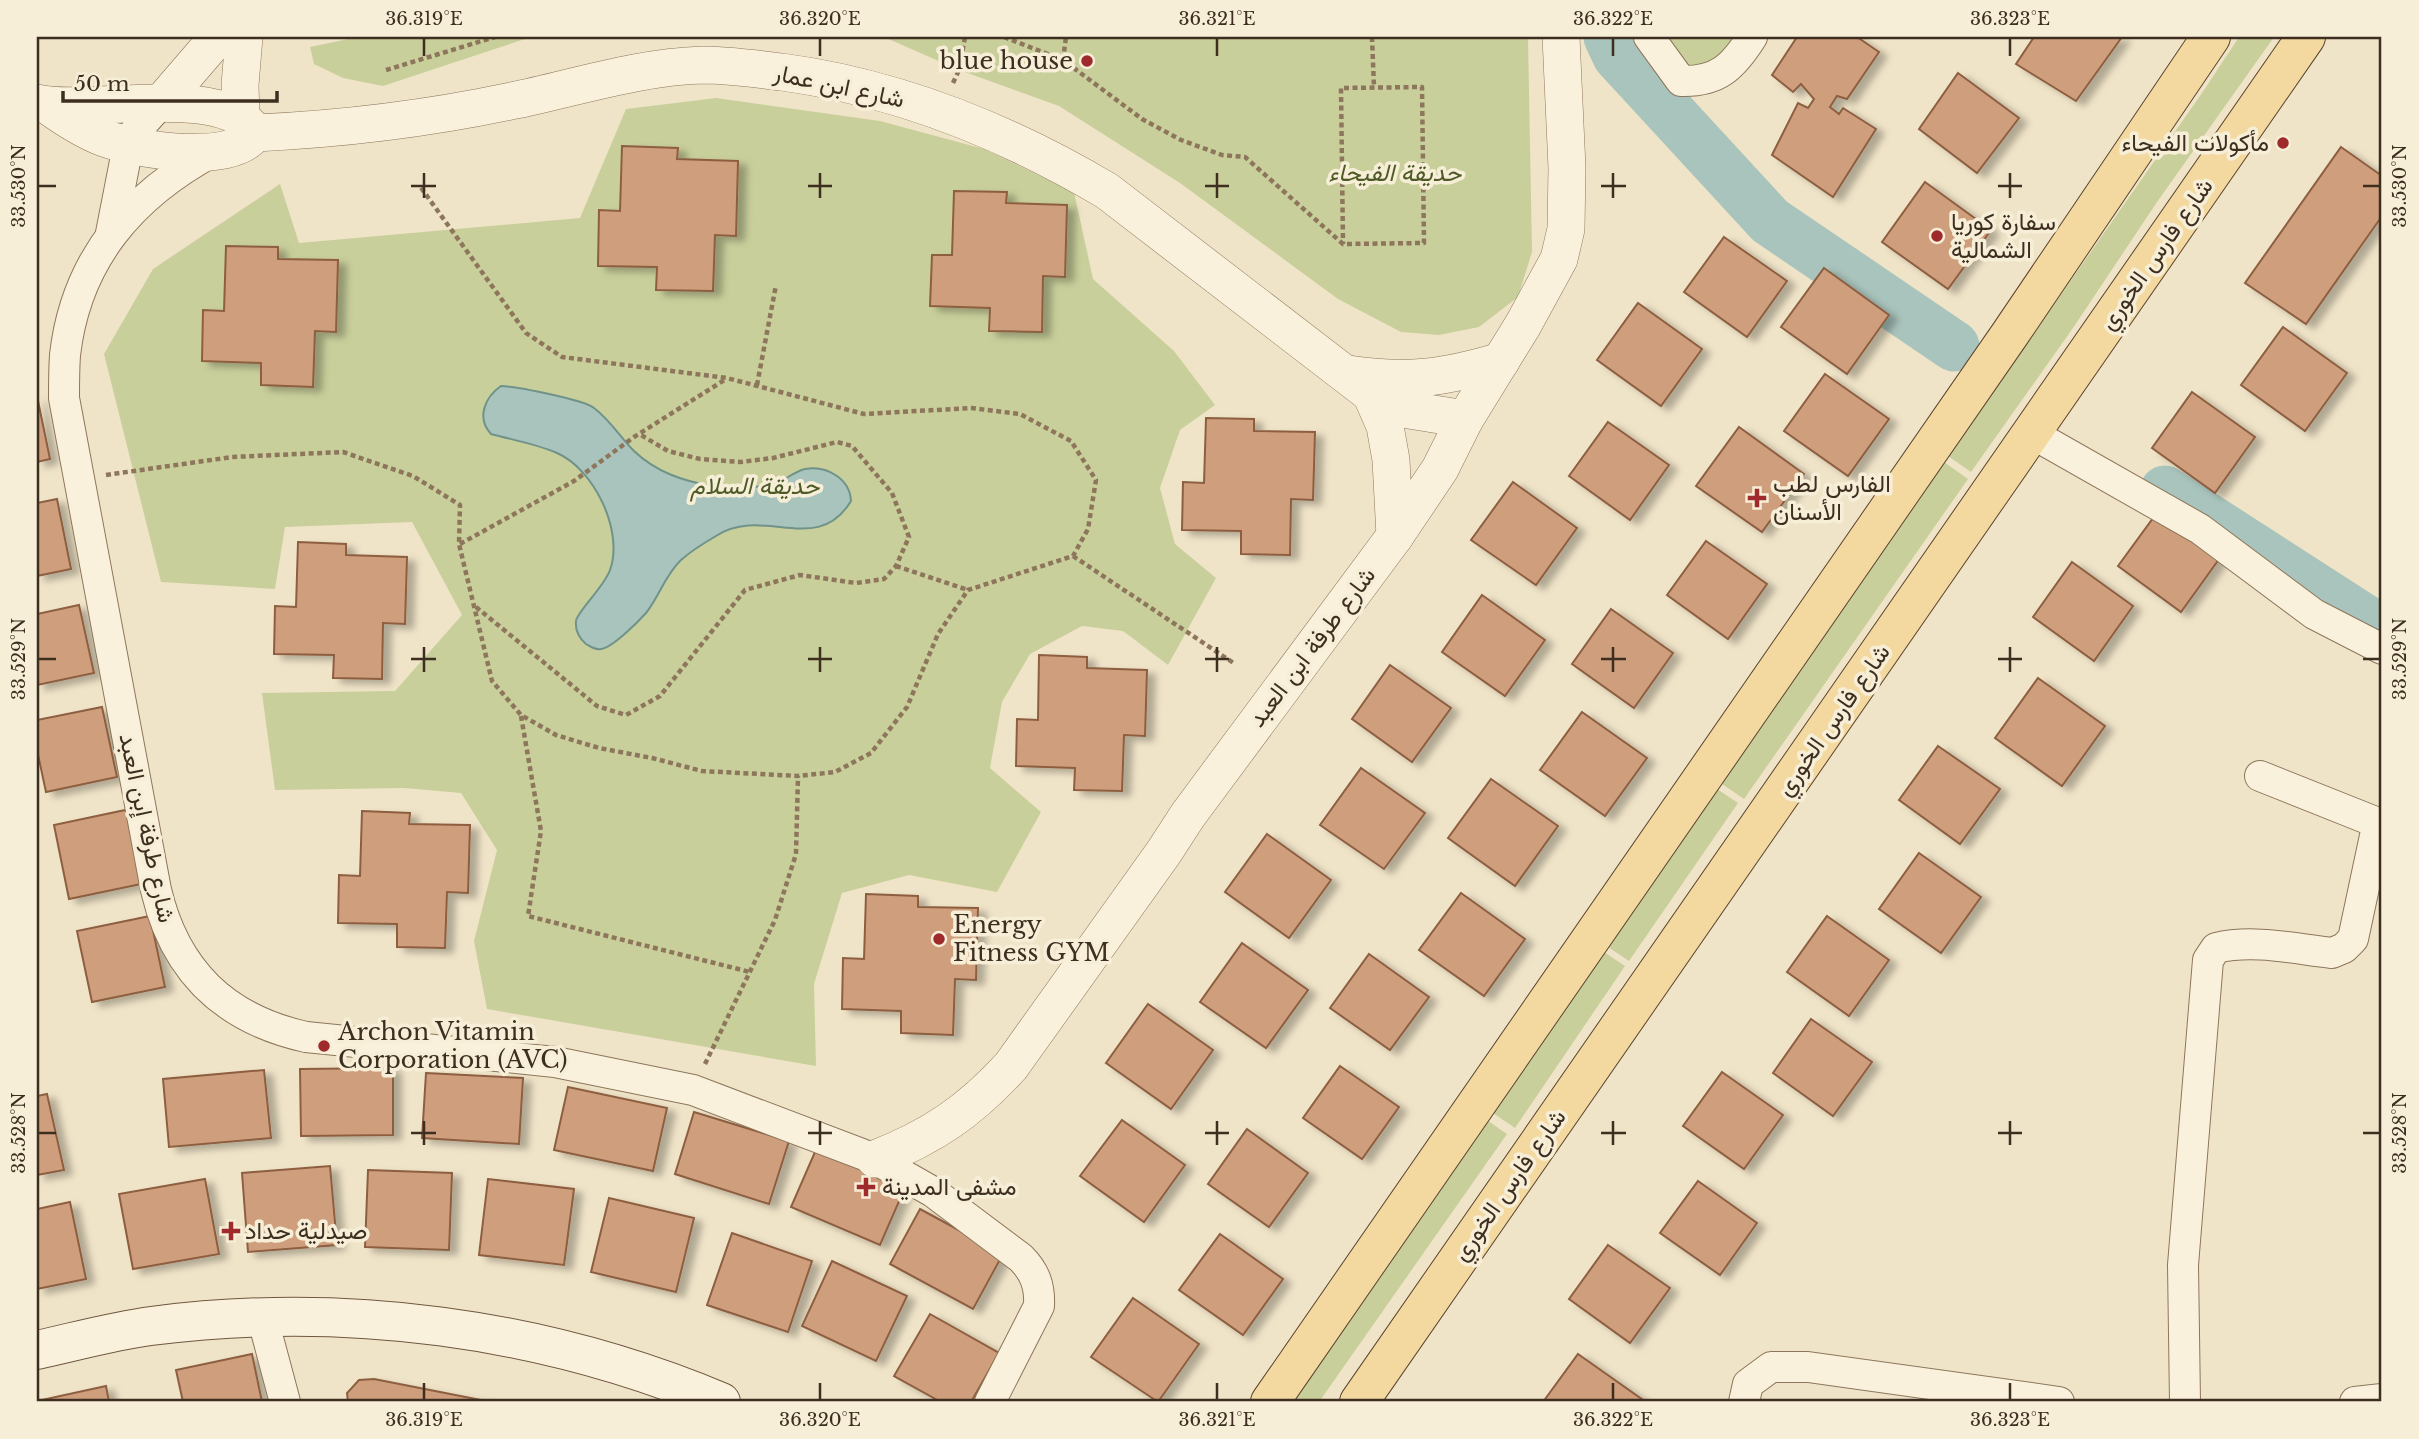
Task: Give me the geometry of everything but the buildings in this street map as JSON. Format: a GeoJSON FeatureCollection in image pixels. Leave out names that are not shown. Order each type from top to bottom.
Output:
{"type":"FeatureCollection","features":[{"type":"Feature","properties":{"kind":"main road"},"geometry":{"type":"LineString","coordinates":[[1270,1402],[2002,345],[2211,37]]}},
{"type":"Feature","properties":{"kind":"main road","name":"شارع فارس الخوري"},"geometry":{"type":"LineString","coordinates":[[1359,1402],[2306,37]]}},
{"type":"Feature","properties":{"kind":"main road"},"geometry":{"type":"LineString","coordinates":[[37,1350],[148,1326],[262,1316],[349,1317],[423,1324],[521,1340],[605,1360],[721,1402]]}},
{"type":"Feature","properties":{"kind":"street"},"geometry":{"type":"LineString","coordinates":[[162,102],[218,37]]}},
{"type":"Feature","properties":{"kind":"street"},"geometry":{"type":"LineString","coordinates":[[244,37],[240,85],[248,125]]}},
{"type":"Feature","properties":{"kind":"street","name":"شارع طرفة ابن العبد"},"geometry":{"type":"LineString","coordinates":[[874,1159],[906,1147],[936,1131],[980,1098],[1011,1066],[1188,815],[1395,536],[1440,469],[1465,419],[1559,259],[1566,229],[1567,168],[1561,37]]}},
{"type":"Feature","properties":{"kind":"street"},"geometry":{"type":"LineString","coordinates":[[1649,37],[1681,81],[1701,82],[1723,72],[1739,58],[1752,37]]}},
{"type":"Feature","properties":{"kind":"street","name":"شارع ابن عمار"},"geometry":{"type":"LineString","coordinates":[[42,104],[162,102],[211,107],[248,125],[314,130],[395,122],[476,108],[628,74],[704,65],[810,76],[862,87],[941,110],[1014,139],[1061,163],[1107,191],[1359,384],[1403,409],[1465,419]]}},
{"type":"Feature","properties":{"kind":"street","name":"شارع طرفة إبن العبد"},"geometry":{"type":"LineString","coordinates":[[111,233],[128,146],[140,125],[162,102]]}},
{"type":"Feature","properties":{"kind":"street","name":"شارع ابن عمار"},"geometry":{"type":"LineString","coordinates":[[42,104],[83,129],[128,146],[155,150],[214,151],[242,145],[249,141],[248,125]]}},
{"type":"Feature","properties":{"kind":"street","name":"شارع طرفة إبن العبد"},"geometry":{"type":"LineString","coordinates":[[214,151],[158,186],[133,208],[111,233],[90,270],[74,312],[65,354],[64,398],[156,890],[171,937],[198,978],[216,996],[236,1011],[282,1031],[306,1037],[555,1062],[693,1090],[874,1159],[933,1192],[1030,1267],[1040,1292],[1039,1306],[1034,1318],[990,1402]]}},
{"type":"Feature","properties":{"kind":"street"},"geometry":{"type":"LineString","coordinates":[[1395,536],[1391,460],[1385,426],[1359,384],[1434,377],[1501,361]]}},
{"type":"Feature","properties":{"kind":"street"},"geometry":{"type":"LineString","coordinates":[[2031,433],[2200,529],[2314,614],[2382,649]]}},
{"type":"Feature","properties":{"kind":"street"},"geometry":{"type":"LineString","coordinates":[[2185,1402],[2183,1265],[2208,960],[2216,948],[2227,946],[2252,944],[2332,953],[2344,948],[2353,939],[2376,831],[2373,821],[2260,776]]}},
{"type":"Feature","properties":{"kind":"street"},"geometry":{"type":"LineString","coordinates":[[262,1316],[285,1402]]}},
{"type":"Feature","properties":{"kind":"street"},"geometry":{"type":"LineString","coordinates":[[1744,1402],[1748,1384],[1771,1367],[1808,1367],[2059,1402]]}},
{"type":"Feature","properties":{"kind":"street"},"geometry":{"type":"LineString","coordinates":[[2355,1402],[2382,1399]]}},
{"type":"Feature","properties":{"kind":"path"},"geometry":{"type":"LineString","coordinates":[[386,70],[495,37]]}},
{"type":"Feature","properties":{"kind":"path"},"geometry":{"type":"LineString","coordinates":[[941,110],[959,70],[965,37]]}},
{"type":"Feature","properties":{"kind":"path"},"geometry":{"type":"LineString","coordinates":[[1004,37],[1063,60],[1142,120],[1202,149],[1222,155],[1245,157],[1343,243],[1424,243],[1422,87],[1341,88],[1343,243]]}},
{"type":"Feature","properties":{"kind":"path"},"geometry":{"type":"LineString","coordinates":[[1063,60],[1066,37]]}},
{"type":"Feature","properties":{"kind":"path"},"geometry":{"type":"LineString","coordinates":[[1371,37],[1374,87]]}},
{"type":"Feature","properties":{"kind":"path"},"geometry":{"type":"LineString","coordinates":[[419,185],[526,334],[562,357],[727,379],[864,414],[971,408],[1020,414],[1071,441],[1096,480],[1088,528],[1073,556],[968,590],[896,566]]}},
{"type":"Feature","properties":{"kind":"path"},"geometry":{"type":"LineString","coordinates":[[757,385],[776,285]]}},
{"type":"Feature","properties":{"kind":"path"},"geometry":{"type":"LineString","coordinates":[[459,544],[573,481],[634,437],[727,379]]}},
{"type":"Feature","properties":{"kind":"path"},"geometry":{"type":"LineString","coordinates":[[475,607],[597,706],[626,715],[660,696],[745,590],[800,575],[856,583],[884,579],[896,566],[909,537],[892,493],[852,446],[837,442],[773,458],[740,462],[700,459],[668,451],[641,435]]}},
{"type":"Feature","properties":{"kind":"path"},"geometry":{"type":"LineString","coordinates":[[79,479],[232,457],[343,452],[413,475],[460,505],[459,544],[492,681],[521,715],[556,736],[702,771],[798,776],[835,772],[871,754],[907,707],[938,634],[968,590]]}},
{"type":"Feature","properties":{"kind":"path"},"geometry":{"type":"LineString","coordinates":[[1073,556],[1235,664]]}},
{"type":"Feature","properties":{"kind":"path"},"geometry":{"type":"LineString","coordinates":[[521,715],[541,831],[528,916],[750,972]]}},
{"type":"Feature","properties":{"kind":"path"},"geometry":{"type":"LineString","coordinates":[[693,1090],[775,920],[796,854],[798,776]]}},
{"type":"Feature","properties":{"kind":"green space"},"geometry":{"type":"Polygon","coordinates":[[[358,37],[531,37],[383,86],[343,78],[314,64],[310,47],[358,37]]]}},
{"type":"Feature","properties":{"kind":"green space","name":"حديقة الفيحاء"},"geometry":{"type":"Polygon","coordinates":[[[884,37],[1528,37],[1532,252],[1518,297],[1479,327],[1439,335],[1401,332],[1338,299],[1180,183],[1059,106],[959,70],[884,37]]]}},
{"type":"Feature","properties":{"kind":"green space"},"geometry":{"type":"Polygon","coordinates":[[[1664,37],[1739,37],[1735,44],[1693,73],[1664,37]]]}},
{"type":"Feature","properties":{"kind":"green space"},"geometry":{"type":"Polygon","coordinates":[[[2239,37],[2274,37],[1971,472],[1948,456],[2239,37]]]}},
{"type":"Feature","properties":{"kind":"green space","name":"حديقة السلام"},"geometry":{"type":"Polygon","coordinates":[[[716,98],[880,121],[984,149],[1074,192],[1093,279],[1174,351],[1215,405],[1180,430],[1160,488],[1175,544],[1216,578],[1168,665],[1123,631],[1082,626],[1030,654],[1002,702],[990,768],[1041,812],[997,892],[909,875],[842,893],[814,984],[816,1066],[487,1009],[474,941],[497,850],[461,793],[404,788],[275,790],[262,693],[395,691],[462,615],[412,522],[285,527],[275,589],[161,582],[104,354],[153,269],[280,184],[299,243],[580,218],[626,109],[716,98]]]}},
{"type":"Feature","properties":{"kind":"green space"},"geometry":{"type":"Polygon","coordinates":[[[1944,462],[1968,479],[1744,799],[1719,782],[1944,462]]]}},
{"type":"Feature","properties":{"kind":"green space"},"geometry":{"type":"Polygon","coordinates":[[[1714,787],[1738,803],[1629,961],[1605,945],[1714,787]]]}},
{"type":"Feature","properties":{"kind":"green space"},"geometry":{"type":"Polygon","coordinates":[[[1601,950],[1625,966],[1515,1128],[1490,1111],[1601,950]]]}},
{"type":"Feature","properties":{"kind":"green space"},"geometry":{"type":"Polygon","coordinates":[[[1484,1118],[1507,1134],[1319,1402],[1285,1402],[1484,1118]]]}},
{"type":"Feature","properties":{"kind":"water"},"geometry":{"type":"Polygon","coordinates":[[[501,386],[549,394],[594,408],[642,458],[680,478],[734,488],[775,484],[805,469],[821,469],[842,480],[850,493],[851,501],[837,517],[822,526],[806,529],[753,525],[734,528],[716,536],[689,553],[675,566],[651,607],[631,628],[606,648],[595,649],[579,637],[576,621],[610,570],[613,538],[603,503],[583,473],[570,461],[541,447],[491,434],[484,421],[484,408],[501,386]]]}},
{"type":"Feature","properties":{"kind":"waterway"},"geometry":{"type":"LineString","coordinates":[[1609,37],[1618,56],[1770,221],[1954,346]]}},
{"type":"Feature","properties":{"kind":"waterway"},"geometry":{"type":"LineString","coordinates":[[2165,491],[2382,631]]}},
{"type":"Feature","properties":{"kind":"place","name":"blue house"},"geometry":{"type":"Point","coordinates":[1087,61]}},
{"type":"Feature","properties":{"kind":"place","name":"مأكولات الفيحاء"},"geometry":{"type":"Point","coordinates":[2283,143]}},
{"type":"Feature","properties":{"kind":"place","name":"سفارة كوريا الشمالية"},"geometry":{"type":"Point","coordinates":[1937,236]}},
{"type":"Feature","properties":{"kind":"place","name":"الفارس لطب الأسنان"},"geometry":{"type":"Point","coordinates":[1757,498]}},
{"type":"Feature","properties":{"kind":"place","name":"Energy Fitness GYM"},"geometry":{"type":"Point","coordinates":[939,939]}},
{"type":"Feature","properties":{"kind":"place","name":"Archon Vitamin Corporation (AVC)"},"geometry":{"type":"Point","coordinates":[324,1046]}},
{"type":"Feature","properties":{"kind":"place","name":"مشفى المدينة"},"geometry":{"type":"Point","coordinates":[866,1187]}},
{"type":"Feature","properties":{"kind":"place","name":"صيدلية حداد"},"geometry":{"type":"Point","coordinates":[231,1231]}}]}
